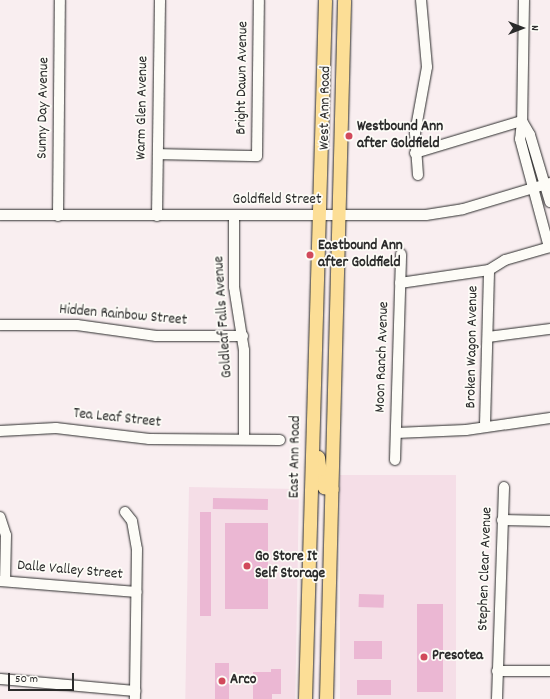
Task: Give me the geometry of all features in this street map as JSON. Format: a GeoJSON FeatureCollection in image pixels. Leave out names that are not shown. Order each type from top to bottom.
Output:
{"type":"FeatureCollection","features":[{"type":"Feature","properties":{"kind":"main road","name":"West Ann Road"},"geometry":{"type":"LineString","coordinates":[[318,216],[325,0]]}},
{"type":"Feature","properties":{"kind":"main road","name":"West Ann Road"},"geometry":{"type":"LineString","coordinates":[[340,216],[344,0]]}},
{"type":"Feature","properties":{"kind":"main road","name":"East Ann Road"},"geometry":{"type":"LineString","coordinates":[[305,699],[318,216]]}},
{"type":"Feature","properties":{"kind":"main road"},"geometry":{"type":"LineString","coordinates":[[326,699],[340,216]]}},
{"type":"Feature","properties":{"kind":"main road"},"geometry":{"type":"LineString","coordinates":[[313,429],[321,481],[324,487],[332,489]]}},
{"type":"Feature","properties":{"kind":"street","name":"Sunny Day Avenue"},"geometry":{"type":"LineString","coordinates":[[58,216],[60,0]]}},
{"type":"Feature","properties":{"kind":"street","name":"Warm Glen Avenue"},"geometry":{"type":"LineString","coordinates":[[157,216],[160,0]]}},
{"type":"Feature","properties":{"kind":"street","name":"Bright Dawn Avenue"},"geometry":{"type":"LineString","coordinates":[[158,154],[257,156],[259,0]]}},
{"type":"Feature","properties":{"kind":"street"},"geometry":{"type":"LineString","coordinates":[[418,175],[415,153],[415,133],[427,67],[421,0]]}},
{"type":"Feature","properties":{"kind":"street"},"geometry":{"type":"LineString","coordinates":[[400,283],[489,270],[505,260],[549,247],[520,139],[522,121],[524,0]]}},
{"type":"Feature","properties":{"kind":"street"},"geometry":{"type":"LineString","coordinates":[[415,153],[522,121]]}},
{"type":"Feature","properties":{"kind":"street"},"geometry":{"type":"LineString","coordinates":[[522,121],[530,135],[548,184],[550,202]]}},
{"type":"Feature","properties":{"kind":"street","name":"Goldfield Street"},"geometry":{"type":"LineString","coordinates":[[0,215],[426,215],[463,209],[548,184]]}},
{"type":"Feature","properties":{"kind":"street","name":"Goldleaf Falls Avenue"},"geometry":{"type":"LineString","coordinates":[[234,216],[234,287],[243,336],[244,440]]}},
{"type":"Feature","properties":{"kind":"street","name":"Moon Ranch Avenue"},"geometry":{"type":"LineString","coordinates":[[395,460],[401,254]]}},
{"type":"Feature","properties":{"kind":"street","name":"Broken Wagon Avenue"},"geometry":{"type":"LineString","coordinates":[[485,425],[489,270]]}},
{"type":"Feature","properties":{"kind":"street","name":"Hidden Rainbow Street"},"geometry":{"type":"LineString","coordinates":[[0,325],[77,325],[156,336],[243,336]]}},
{"type":"Feature","properties":{"kind":"street"},"geometry":{"type":"LineString","coordinates":[[488,337],[550,329]]}},
{"type":"Feature","properties":{"kind":"street"},"geometry":{"type":"LineString","coordinates":[[396,433],[466,430],[485,425],[550,418]]}},
{"type":"Feature","properties":{"kind":"street","name":"Tea Leaf Street"},"geometry":{"type":"LineString","coordinates":[[0,431],[71,429],[133,438],[280,440]]}},
{"type":"Feature","properties":{"kind":"street","name":"Stephen Clear Avenue"},"geometry":{"type":"LineString","coordinates":[[497,699],[504,487]]}},
{"type":"Feature","properties":{"kind":"street"},"geometry":{"type":"LineString","coordinates":[[0,679],[135,695],[137,540],[132,521],[124,512]]}},
{"type":"Feature","properties":{"kind":"street"},"geometry":{"type":"LineString","coordinates":[[0,517],[6,535],[3,581]]}},
{"type":"Feature","properties":{"kind":"street"},"geometry":{"type":"LineString","coordinates":[[502,520],[550,521]]}},
{"type":"Feature","properties":{"kind":"street","name":"Dalle Valley Street"},"geometry":{"type":"LineString","coordinates":[[3,581],[137,592]]}},
{"type":"Feature","properties":{"kind":"street"},"geometry":{"type":"LineString","coordinates":[[497,671],[550,671]]}},
{"type":"Feature","properties":{"kind":"shaded area"},"geometry":{"type":"Polygon","coordinates":[[[340,475],[456,475],[456,699],[340,699],[340,475]]]}},
{"type":"Feature","properties":{"kind":"shaded area"},"geometry":{"type":"Polygon","coordinates":[[[189,487],[299,489],[295,699],[185,699],[189,487]]]}},
{"type":"Feature","properties":{"kind":"building"},"geometry":{"type":"Polygon","coordinates":[[[213,498],[268,499],[268,510],[213,509],[213,498]]]}},
{"type":"Feature","properties":{"kind":"building"},"geometry":{"type":"Polygon","coordinates":[[[200,512],[211,512],[211,616],[200,616],[200,512]]]}},
{"type":"Feature","properties":{"kind":"building","name":"Go Store It Self Storage"},"geometry":{"type":"Polygon","coordinates":[[[225,523],[268,523],[268,609],[225,609],[225,523]]]}},
{"type":"Feature","properties":{"kind":"building"},"geometry":{"type":"Polygon","coordinates":[[[359,594],[384,595],[384,608],[359,607],[359,594]]]}},
{"type":"Feature","properties":{"kind":"building"},"geometry":{"type":"Polygon","coordinates":[[[417,604],[443,604],[443,692],[417,692],[417,604]]]}},
{"type":"Feature","properties":{"kind":"building"},"geometry":{"type":"Polygon","coordinates":[[[354,641],[382,641],[382,659],[354,659],[354,641]]]}},
{"type":"Feature","properties":{"kind":"building","name":"Arco"},"geometry":{"type":"Polygon","coordinates":[[[215,663],[229,663],[229,699],[215,699],[215,663]]]}},
{"type":"Feature","properties":{"kind":"building"},"geometry":{"type":"Polygon","coordinates":[[[271,669],[281,669],[281,694],[272,694],[272,699],[253,699],[253,672],[271,672],[271,669]]]}},
{"type":"Feature","properties":{"kind":"building"},"geometry":{"type":"Polygon","coordinates":[[[357,680],[391,680],[391,695],[357,695],[357,680]]]}},
{"type":"Feature","properties":{"kind":"place","name":"Westbound Ann after Goldfield"},"geometry":{"type":"Point","coordinates":[349,136]}},
{"type":"Feature","properties":{"kind":"place","name":"Eastbound Ann after Goldfield"},"geometry":{"type":"Point","coordinates":[310,255]}},
{"type":"Feature","properties":{"kind":"place","name":"Go Store It Self Storage"},"geometry":{"type":"Point","coordinates":[247,566]}},
{"type":"Feature","properties":{"kind":"place","name":"Presotea"},"geometry":{"type":"Point","coordinates":[424,657]}},
{"type":"Feature","properties":{"kind":"place","name":"Arco"},"geometry":{"type":"Point","coordinates":[222,681]}}]}
